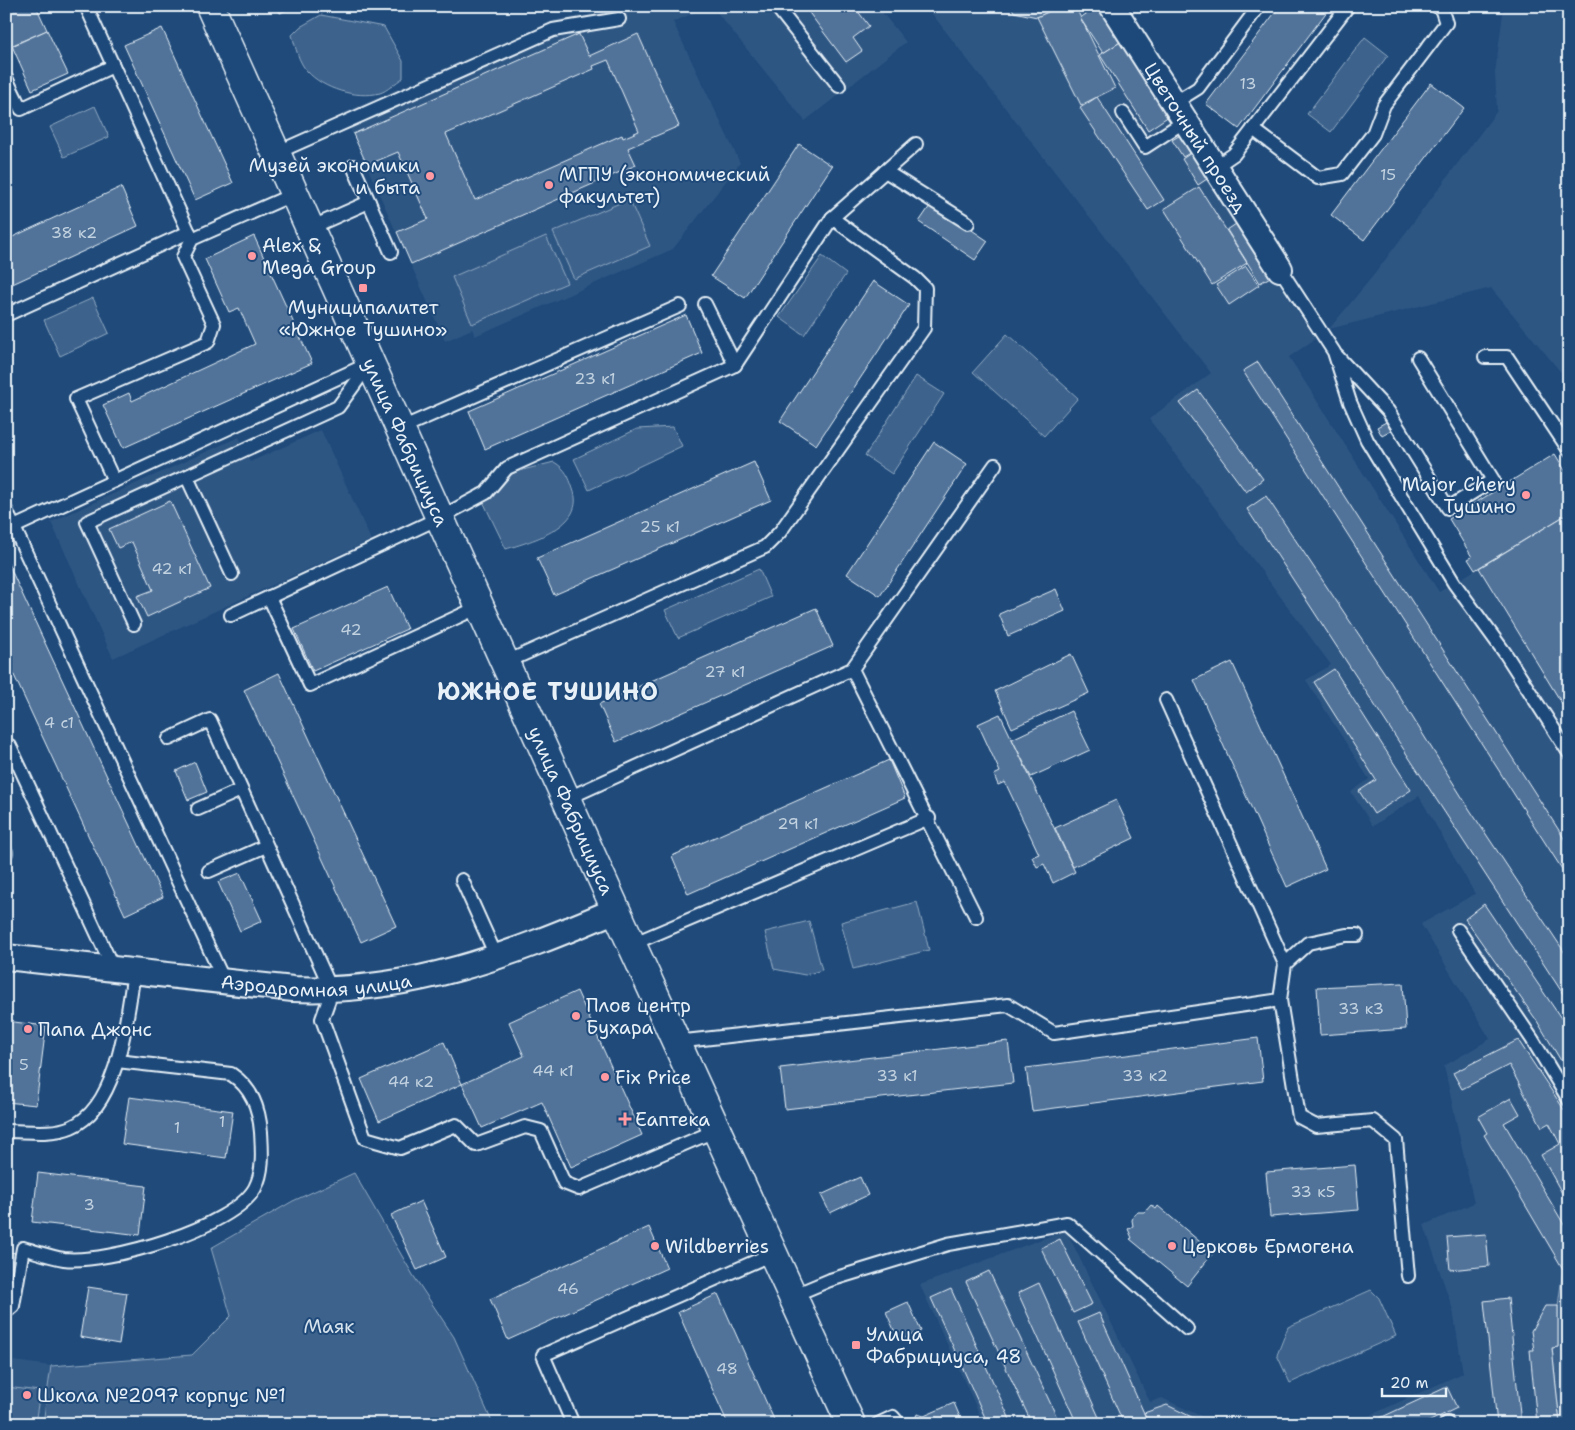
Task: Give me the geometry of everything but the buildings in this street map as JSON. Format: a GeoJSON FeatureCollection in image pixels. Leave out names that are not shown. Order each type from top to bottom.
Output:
{"type":"FeatureCollection","features":[{"type":"Feature","properties":{"kind":"main road","name":"улица Фабрициуса"},"geometry":{"type":"LineString","coordinates":[[210,6],[616,910],[851,1424]]}},
{"type":"Feature","properties":{"kind":"street","name":"Цветочный проезд"},"geometry":{"type":"LineString","coordinates":[[1112,6],[1280,269]]}},
{"type":"Feature","properties":{"kind":"street","name":"Аэродромная улица"},"geometry":{"type":"LineString","coordinates":[[6,957],[225,983],[332,991],[364,988],[444,974],[497,958],[616,910]]}},
{"type":"Feature","properties":{"kind":"lane"},"geometry":{"type":"LineString","coordinates":[[86,6],[190,236],[183,257],[214,324],[208,342],[76,399],[114,481]]}},
{"type":"Feature","properties":{"kind":"lane"},"geometry":{"type":"LineString","coordinates":[[776,6],[839,86]]}},
{"type":"Feature","properties":{"kind":"lane"},"geometry":{"type":"LineString","coordinates":[[1123,113],[1145,147],[1179,112],[1259,6]]}},
{"type":"Feature","properties":{"kind":"lane"},"geometry":{"type":"LineString","coordinates":[[1215,167],[1234,154],[1348,6]]}},
{"type":"Feature","properties":{"kind":"lane"},"geometry":{"type":"LineString","coordinates":[[1253,129],[1318,178],[1342,174],[1372,134],[1384,106],[1446,23],[1441,8],[1436,6]]}},
{"type":"Feature","properties":{"kind":"lane"},"geometry":{"type":"LineString","coordinates":[[276,153],[553,30],[619,19]]}},
{"type":"Feature","properties":{"kind":"lane"},"geometry":{"type":"LineString","coordinates":[[6,78],[20,109],[113,66]]}},
{"type":"Feature","properties":{"kind":"lane"},"geometry":{"type":"LineString","coordinates":[[231,615],[439,518],[486,494],[508,468],[734,365],[832,218],[916,144]]}},
{"type":"Feature","properties":{"kind":"lane"},"geometry":{"type":"LineString","coordinates":[[353,166],[391,252]]}},
{"type":"Feature","properties":{"kind":"lane"},"geometry":{"type":"LineString","coordinates":[[886,171],[968,223]]}},
{"type":"Feature","properties":{"kind":"lane"},"geometry":{"type":"LineString","coordinates":[[6,315],[190,236],[294,194]]}},
{"type":"Feature","properties":{"kind":"lane"},"geometry":{"type":"LineString","coordinates":[[310,228],[368,202]]}},
{"type":"Feature","properties":{"kind":"lane"},"geometry":{"type":"LineString","coordinates":[[504,662],[765,547],[780,532],[924,328],[924,288],[915,278],[832,218]]}},
{"type":"Feature","properties":{"kind":"lane"},"geometry":{"type":"LineString","coordinates":[[1280,269],[1334,352],[1388,411],[1448,508],[1493,480],[1418,358]]}},
{"type":"Feature","properties":{"kind":"lane"},"geometry":{"type":"LineString","coordinates":[[706,304],[734,365]]}},
{"type":"Feature","properties":{"kind":"lane"},"geometry":{"type":"LineString","coordinates":[[399,429],[680,306]]}},
{"type":"Feature","properties":{"kind":"lane"},"geometry":{"type":"LineString","coordinates":[[1334,352],[1350,402],[1367,440],[1454,583],[1505,653],[1567,744]]}},
{"type":"Feature","properties":{"kind":"lane"},"geometry":{"type":"LineString","coordinates":[[1486,357],[1507,357],[1569,450]]}},
{"type":"Feature","properties":{"kind":"lane"},"geometry":{"type":"LineString","coordinates":[[134,624],[87,522],[338,407],[370,363]]}},
{"type":"Feature","properties":{"kind":"lane"},"geometry":{"type":"LineString","coordinates":[[14,527],[370,363]]}},
{"type":"Feature","properties":{"kind":"lane"},"geometry":{"type":"LineString","coordinates":[[566,799],[852,669],[995,465]]}},
{"type":"Feature","properties":{"kind":"lane"},"geometry":{"type":"LineString","coordinates":[[187,476],[232,574]]}},
{"type":"Feature","properties":{"kind":"lane"},"geometry":{"type":"LineString","coordinates":[[6,510],[225,983]]}},
{"type":"Feature","properties":{"kind":"lane"},"geometry":{"type":"LineString","coordinates":[[269,597],[310,685],[480,606]]}},
{"type":"Feature","properties":{"kind":"lane"},"geometry":{"type":"LineString","coordinates":[[852,669],[929,818],[976,917]]}},
{"type":"Feature","properties":{"kind":"lane"},"geometry":{"type":"LineString","coordinates":[[1166,700],[1286,964],[1280,1000],[1299,1117],[1316,1126],[1373,1121],[1396,1140],[1408,1276]]}},
{"type":"Feature","properties":{"kind":"lane"},"geometry":{"type":"LineString","coordinates":[[169,739],[210,720],[332,991],[322,1019],[365,1138],[400,1148],[456,1125],[476,1145],[525,1127],[541,1131],[564,1183],[579,1190],[717,1130]]}},
{"type":"Feature","properties":{"kind":"lane"},"geometry":{"type":"LineString","coordinates":[[6,1130],[48,1132],[72,1127],[96,1109],[117,1061],[124,971],[10,746]]}},
{"type":"Feature","properties":{"kind":"lane"},"geometry":{"type":"LineString","coordinates":[[198,809],[241,790]]}},
{"type":"Feature","properties":{"kind":"lane"},"geometry":{"type":"LineString","coordinates":[[632,944],[929,818]]}},
{"type":"Feature","properties":{"kind":"lane"},"geometry":{"type":"LineString","coordinates":[[209,871],[266,846]]}},
{"type":"Feature","properties":{"kind":"lane"},"geometry":{"type":"LineString","coordinates":[[462,880],[497,958]]}},
{"type":"Feature","properties":{"kind":"lane"},"geometry":{"type":"LineString","coordinates":[[1458,930],[1532,1039],[1569,1100]]}},
{"type":"Feature","properties":{"kind":"lane"},"geometry":{"type":"LineString","coordinates":[[1286,964],[1308,943],[1346,935],[1357,935]]}},
{"type":"Feature","properties":{"kind":"lane"},"geometry":{"type":"LineString","coordinates":[[676,1042],[1008,1005],[1054,1033],[1280,1000]]}},
{"type":"Feature","properties":{"kind":"lane"},"geometry":{"type":"LineString","coordinates":[[6,1312],[13,1306],[24,1248],[64,1259],[101,1258],[134,1252],[207,1223],[238,1207],[255,1188],[263,1158],[259,1114],[254,1100],[242,1081],[231,1074],[117,1061]]}},
{"type":"Feature","properties":{"kind":"lane"},"geometry":{"type":"LineString","coordinates":[[792,1296],[830,1280],[948,1244],[1067,1222],[1187,1329]]}},
{"type":"Feature","properties":{"kind":"lane"},"geometry":{"type":"LineString","coordinates":[[573,1424],[543,1355],[772,1254]]}},
{"type":"Feature","properties":{"kind":"lane"},"geometry":{"type":"LineString","coordinates":[[878,1424],[893,1417],[899,1424]]}},
{"type":"Feature","properties":{"kind":"shaded area","name":"МГПУ (экономический факультет)"},"geometry":{"type":"Polygon","coordinates":[[[618,6],[710,6],[673,22],[740,163],[673,249],[475,336],[472,329],[445,341],[343,113],[555,20],[620,10],[618,6]]]}},
{"type":"Feature","properties":{"kind":"shaded area"},"geometry":{"type":"Polygon","coordinates":[[[712,6],[877,6],[906,42],[805,121],[712,6]]]}},
{"type":"Feature","properties":{"kind":"shaded area"},"geometry":{"type":"Polygon","coordinates":[[[926,6],[1102,6],[1315,339],[1289,357],[1439,592],[1569,513],[1569,1424],[1351,1424],[1463,1373],[1453,1310],[1424,1225],[1474,1203],[1444,1066],[1490,1039],[1421,924],[1475,894],[1419,796],[1373,826],[1351,792],[1369,779],[1306,680],[1331,665],[1149,419],[1211,373],[926,6]]]}},
{"type":"Feature","properties":{"kind":"shaded area"},"geometry":{"type":"Polygon","coordinates":[[[1504,6],[1569,6],[1569,382],[1491,288],[1329,329],[1373,276],[1497,111],[1495,73],[1504,6]]]}},
{"type":"Feature","properties":{"kind":"shaded area"},"geometry":{"type":"Polygon","coordinates":[[[321,430],[371,540],[113,658],[51,522],[239,437],[250,462],[321,430]]]}},
{"type":"Feature","properties":{"kind":"shaded area"},"geometry":{"type":"Polygon","coordinates":[[[1066,1230],[1150,1402],[1162,1398],[1218,1424],[984,1424],[920,1285],[1066,1230]]]}},
{"type":"Feature","properties":{"kind":"shaded area","name":"Школа №2097 корпус №1"},"geometry":{"type":"Polygon","coordinates":[[[6,1360],[51,1366],[43,1424],[6,1424],[6,1360]]]}},
{"type":"Feature","properties":{"kind":"green space"},"geometry":{"type":"Polygon","coordinates":[[[321,15],[384,27],[403,61],[403,78],[383,92],[361,95],[340,91],[314,77],[301,63],[292,35],[300,27],[321,15]]]}},
{"type":"Feature","properties":{"kind":"green space"},"geometry":{"type":"Polygon","coordinates":[[[1365,37],[1388,55],[1331,132],[1307,114],[1365,37]]]}},
{"type":"Feature","properties":{"kind":"green space"},"geometry":{"type":"Polygon","coordinates":[[[95,106],[109,137],[64,157],[50,127],[95,106]]]}},
{"type":"Feature","properties":{"kind":"green space"},"geometry":{"type":"Polygon","coordinates":[[[629,199],[650,246],[574,279],[553,232],[629,199]]]}},
{"type":"Feature","properties":{"kind":"green space"},"geometry":{"type":"Polygon","coordinates":[[[546,236],[567,283],[472,324],[452,277],[546,236]]]}},
{"type":"Feature","properties":{"kind":"green space"},"geometry":{"type":"Polygon","coordinates":[[[822,256],[846,274],[804,335],[779,317],[822,256]]]}},
{"type":"Feature","properties":{"kind":"green space"},"geometry":{"type":"Polygon","coordinates":[[[93,298],[109,333],[60,356],[44,320],[93,298]]]}},
{"type":"Feature","properties":{"kind":"green space"},"geometry":{"type":"Polygon","coordinates":[[[1007,334],[1078,398],[1044,436],[973,372],[1007,334]]]}},
{"type":"Feature","properties":{"kind":"green space"},"geometry":{"type":"Polygon","coordinates":[[[916,376],[944,394],[892,474],[865,456],[916,376]]]}},
{"type":"Feature","properties":{"kind":"green space"},"geometry":{"type":"Polygon","coordinates":[[[673,427],[682,446],[589,490],[574,459],[637,429],[673,427]]]}},
{"type":"Feature","properties":{"kind":"green space"},"geometry":{"type":"Polygon","coordinates":[[[554,462],[564,470],[572,485],[575,502],[572,513],[555,530],[506,549],[477,489],[519,471],[554,462]]]}},
{"type":"Feature","properties":{"kind":"green space"},"geometry":{"type":"Polygon","coordinates":[[[759,569],[771,597],[678,638],[665,610],[759,569]]]}},
{"type":"Feature","properties":{"kind":"green space"},"geometry":{"type":"Polygon","coordinates":[[[917,902],[929,950],[853,969],[841,922],[917,902]]]}},
{"type":"Feature","properties":{"kind":"green space"},"geometry":{"type":"Polygon","coordinates":[[[809,921],[822,970],[805,975],[774,969],[765,932],[809,921]]]}},
{"type":"Feature","properties":{"kind":"green space","name":"Маяк"},"geometry":{"type":"Polygon","coordinates":[[[354,1173],[413,1275],[454,1337],[493,1424],[43,1424],[51,1366],[192,1355],[231,1316],[211,1248],[293,1201],[354,1173]]]}},
{"type":"Feature","properties":{"kind":"green space"},"geometry":{"type":"Polygon","coordinates":[[[1569,1266],[1569,1424],[1560,1424],[1552,1348],[1558,1347],[1558,1306],[1563,1269],[1569,1266]]]}},
{"type":"Feature","properties":{"kind":"green space"},"geometry":{"type":"Polygon","coordinates":[[[1371,1290],[1379,1298],[1396,1336],[1290,1383],[1277,1355],[1288,1327],[1371,1290]]]}},
{"type":"Feature","properties":{"kind":"green space"},"geometry":{"type":"Polygon","coordinates":[[[6,1387],[40,1391],[35,1424],[6,1424],[6,1387]]]}},
{"type":"Feature","properties":{"kind":"place","name":"Музей экономики и быта"},"geometry":{"type":"Point","coordinates":[430,176]}},
{"type":"Feature","properties":{"kind":"place","name":"МГПУ (экономический факультет)"},"geometry":{"type":"Point","coordinates":[549,185]}},
{"type":"Feature","properties":{"kind":"place","name":"Alex & Mega Group"},"geometry":{"type":"Point","coordinates":[252,256]}},
{"type":"Feature","properties":{"kind":"place","name":"Муниципалитет «Южное Тушино»"},"geometry":{"type":"Point","coordinates":[363,288]}},
{"type":"Feature","properties":{"kind":"place","name":"Major Chery Тушино"},"geometry":{"type":"Point","coordinates":[1526,495]}},
{"type":"Feature","properties":{"kind":"place","name":"Плов центр Бухара"},"geometry":{"type":"Point","coordinates":[576,1016]}},
{"type":"Feature","properties":{"kind":"place","name":"Папа Джонс"},"geometry":{"type":"Point","coordinates":[28,1029]}},
{"type":"Feature","properties":{"kind":"place","name":"Fix Price"},"geometry":{"type":"Point","coordinates":[605,1077]}},
{"type":"Feature","properties":{"kind":"place","name":"Еаптека"},"geometry":{"type":"Point","coordinates":[625,1119]}},
{"type":"Feature","properties":{"kind":"place","name":"Wildberries"},"geometry":{"type":"Point","coordinates":[655,1246]}},
{"type":"Feature","properties":{"kind":"place","name":"Церковь Ермогена"},"geometry":{"type":"Point","coordinates":[1172,1246]}},
{"type":"Feature","properties":{"kind":"place","name":"Улица Фабрициуса, 48"},"geometry":{"type":"Point","coordinates":[856,1345]}},
{"type":"Feature","properties":{"kind":"place","name":"Школа №2097 корпус №1"},"geometry":{"type":"Point","coordinates":[27,1395]}},
{"type":"Feature","properties":{"kind":"district","name":"ЮЖНОЕ ТУШИНО"},"geometry":{"type":"Point","coordinates":[548,692]}}]}
